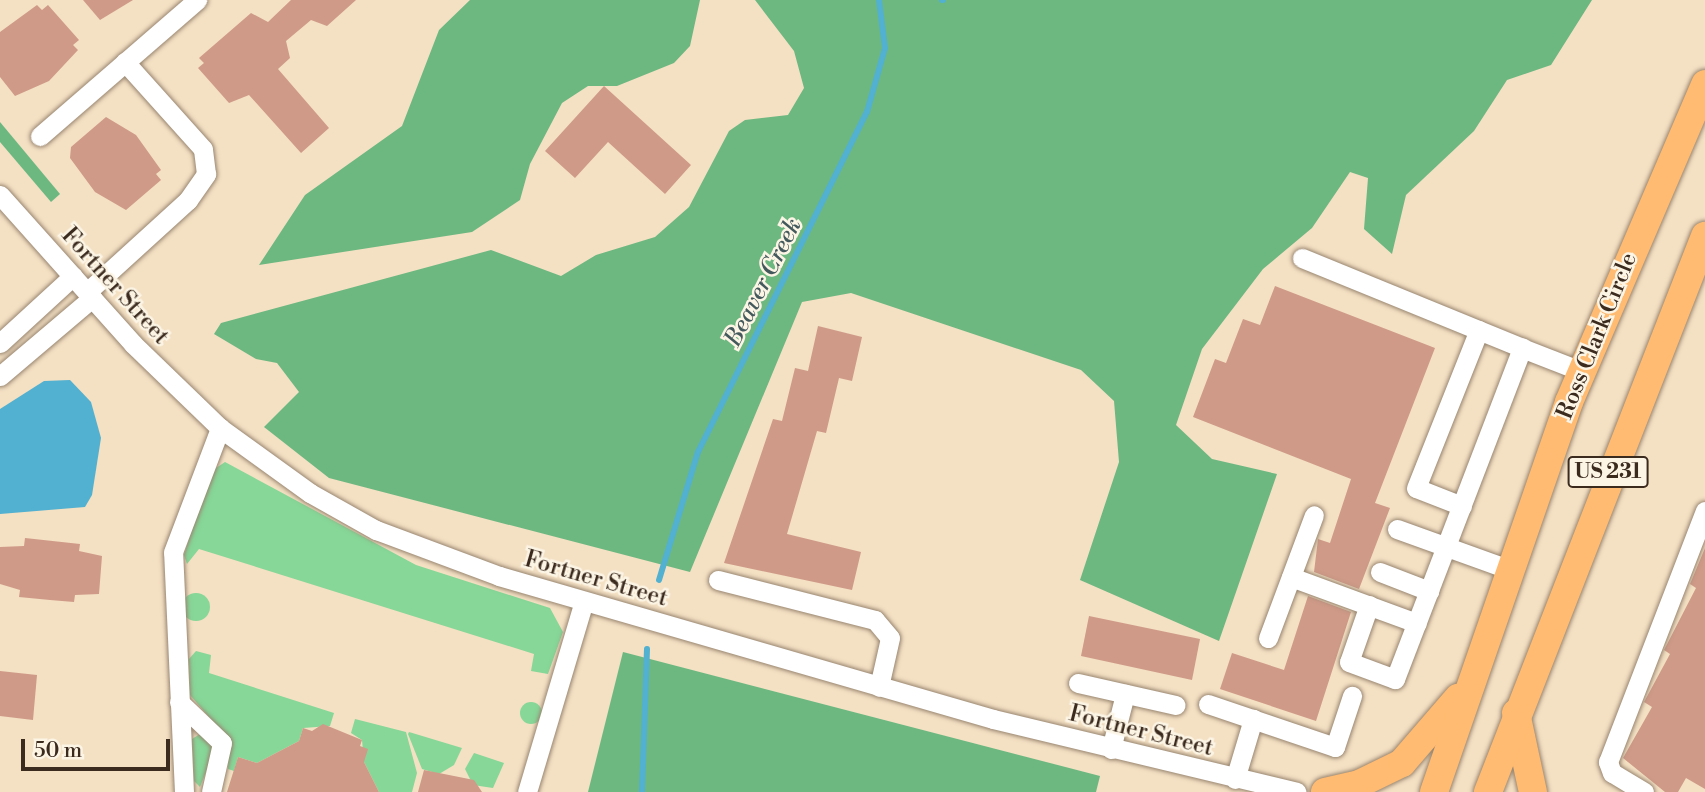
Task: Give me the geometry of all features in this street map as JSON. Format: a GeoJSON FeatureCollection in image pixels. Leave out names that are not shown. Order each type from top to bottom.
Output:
{"type":"FeatureCollection","features":[{"type":"Feature","properties":{"kind":"highway","name":"Ross Clark Circle"},"geometry":{"type":"LineString","coordinates":[[1434,792],[1581,371],[1705,84]]}},
{"type":"Feature","properties":{"kind":"highway","name":"US 231"},"geometry":{"type":"LineString","coordinates":[[1488,792],[1515,710],[1705,236]]}},
{"type":"Feature","properties":{"kind":"highway"},"geometry":{"type":"LineString","coordinates":[[1325,792],[1359,784],[1402,762],[1471,682]]}},
{"type":"Feature","properties":{"kind":"highway"},"geometry":{"type":"LineString","coordinates":[[1515,710],[1533,792]]}},
{"type":"Feature","properties":{"kind":"street"},"geometry":{"type":"LineString","coordinates":[[40,136],[197,0]]}},
{"type":"Feature","properties":{"kind":"street"},"geometry":{"type":"LineString","coordinates":[[0,376],[188,201],[206,174],[203,149],[125,62]]}},
{"type":"Feature","properties":{"kind":"street","name":"Fortner Street"},"geometry":{"type":"LineString","coordinates":[[0,195],[90,295],[220,428],[310,493],[376,530],[584,601],[879,687],[1111,749],[1275,790],[1296,792]]}},
{"type":"Feature","properties":{"kind":"street"},"geometry":{"type":"LineString","coordinates":[[1302,258],[1581,371]]}},
{"type":"Feature","properties":{"kind":"street"},"geometry":{"type":"LineString","coordinates":[[0,343],[73,276]]}},
{"type":"Feature","properties":{"kind":"street"},"geometry":{"type":"LineString","coordinates":[[1462,506],[1416,488],[1479,330]]}},
{"type":"Feature","properties":{"kind":"street"},"geometry":{"type":"LineString","coordinates":[[1369,605],[1349,662],[1395,679],[1522,348]]}},
{"type":"Feature","properties":{"kind":"street"},"geometry":{"type":"LineString","coordinates":[[184,792],[173,552],[220,428]]}},
{"type":"Feature","properties":{"kind":"street"},"geometry":{"type":"LineString","coordinates":[[1644,792],[1612,773],[1608,762],[1705,511]]}},
{"type":"Feature","properties":{"kind":"street"},"geometry":{"type":"LineString","coordinates":[[1268,638],[1314,515]]}},
{"type":"Feature","properties":{"kind":"street"},"geometry":{"type":"LineString","coordinates":[[1397,529],[1511,570]]}},
{"type":"Feature","properties":{"kind":"street"},"geometry":{"type":"LineString","coordinates":[[1380,572],[1429,591]]}},
{"type":"Feature","properties":{"kind":"street"},"geometry":{"type":"LineString","coordinates":[[1291,577],[1417,623]]}},
{"type":"Feature","properties":{"kind":"street"},"geometry":{"type":"LineString","coordinates":[[718,580],[875,620],[890,638],[879,687]]}},
{"type":"Feature","properties":{"kind":"street"},"geometry":{"type":"LineString","coordinates":[[527,792],[584,601]]}},
{"type":"Feature","properties":{"kind":"street"},"geometry":{"type":"LineString","coordinates":[[1078,683],[1175,705]]}},
{"type":"Feature","properties":{"kind":"street"},"geometry":{"type":"LineString","coordinates":[[1111,749],[1125,694]]}},
{"type":"Feature","properties":{"kind":"street"},"geometry":{"type":"LineString","coordinates":[[1208,704],[1335,747],[1352,696]]}},
{"type":"Feature","properties":{"kind":"street"},"geometry":{"type":"LineString","coordinates":[[179,702],[222,743],[211,792]]}},
{"type":"Feature","properties":{"kind":"street"},"geometry":{"type":"LineString","coordinates":[[1235,779],[1252,719]]}},
{"type":"Feature","properties":{"kind":"street"},"geometry":{"type":"LineString","coordinates":[[1205,792],[1208,772]]}},
{"type":"Feature","properties":{"kind":"green space"},"geometry":{"type":"Polygon","coordinates":[[[470,0],[700,0],[690,46],[674,63],[617,86],[588,86],[562,103],[530,164],[520,200],[472,232],[259,265],[305,195],[402,126],[439,30],[470,0]]]}},
{"type":"Feature","properties":{"kind":"green space"},"geometry":{"type":"Polygon","coordinates":[[[755,0],[1592,0],[1551,65],[1507,80],[1474,131],[1406,195],[1392,254],[1364,229],[1368,178],[1350,172],[1312,228],[1263,269],[1202,349],[1176,425],[1212,459],[1277,474],[1219,641],[1080,580],[1119,462],[1114,401],[1081,370],[851,293],[802,302],[690,572],[329,478],[264,427],[299,392],[277,363],[256,359],[214,334],[221,323],[491,250],[561,276],[596,255],[655,237],[689,207],[729,131],[745,120],[788,115],[804,88],[794,51],[755,0]]]}},
{"type":"Feature","properties":{"kind":"green space"},"geometry":{"type":"Polygon","coordinates":[[[0,122],[60,194],[51,202],[0,142],[0,122]]]}},
{"type":"Feature","properties":{"kind":"green space"},"geometry":{"type":"Polygon","coordinates":[[[225,462],[416,565],[550,608],[563,632],[548,674],[531,671],[534,654],[199,549],[187,564],[184,555],[210,472],[225,462]]]}},
{"type":"Feature","properties":{"kind":"green space"},"geometry":{"type":"Polygon","coordinates":[[[196,593],[206,597],[210,607],[206,617],[196,621],[186,617],[182,607],[186,597],[196,593]]]}},
{"type":"Feature","properties":{"kind":"green space"},"geometry":{"type":"Polygon","coordinates":[[[196,651],[211,655],[209,673],[334,713],[330,726],[303,728],[299,741],[257,763],[238,757],[234,771],[228,769],[229,740],[190,695],[189,659],[196,651]]]}},
{"type":"Feature","properties":{"kind":"green space"},"geometry":{"type":"Polygon","coordinates":[[[623,652],[1100,776],[1096,792],[588,792],[623,652]]]}},
{"type":"Feature","properties":{"kind":"green space"},"geometry":{"type":"Polygon","coordinates":[[[531,702],[539,705],[542,713],[539,721],[531,724],[523,721],[520,713],[523,705],[531,702]]]}},
{"type":"Feature","properties":{"kind":"green space"},"geometry":{"type":"Polygon","coordinates":[[[355,719],[406,732],[417,773],[412,792],[379,792],[364,762],[362,740],[351,733],[355,719]]]}},
{"type":"Feature","properties":{"kind":"green space"},"geometry":{"type":"Polygon","coordinates":[[[409,732],[462,748],[454,765],[439,774],[422,769],[409,732]]]}},
{"type":"Feature","properties":{"kind":"green space"},"geometry":{"type":"Polygon","coordinates":[[[200,734],[215,749],[200,787],[194,781],[192,739],[200,734]]]}},
{"type":"Feature","properties":{"kind":"green space"},"geometry":{"type":"Polygon","coordinates":[[[474,753],[504,763],[493,788],[473,785],[465,769],[474,753]]]}},
{"type":"Feature","properties":{"kind":"water"},"geometry":{"type":"Polygon","coordinates":[[[70,380],[91,402],[101,438],[92,495],[85,507],[0,514],[0,409],[44,381],[70,380]]]}},
{"type":"Feature","properties":{"kind":"building"},"geometry":{"type":"Polygon","coordinates":[[[83,0],[133,0],[100,20],[83,0]]]}},
{"type":"Feature","properties":{"kind":"building"},"geometry":{"type":"Polygon","coordinates":[[[291,0],[356,0],[327,26],[311,20],[286,41],[290,58],[278,69],[329,128],[301,153],[249,95],[229,103],[198,68],[204,63],[199,58],[251,13],[268,22],[291,0]]]}},
{"type":"Feature","properties":{"kind":"building"},"geometry":{"type":"Polygon","coordinates":[[[37,5],[42,10],[48,5],[79,40],[73,45],[78,50],[49,81],[15,96],[0,77],[0,32],[37,5]]]}},
{"type":"Feature","properties":{"kind":"building"},"geometry":{"type":"Polygon","coordinates":[[[604,86],[691,165],[665,194],[608,142],[575,178],[545,151],[604,86]]]}},
{"type":"Feature","properties":{"kind":"building"},"geometry":{"type":"Polygon","coordinates":[[[106,117],[136,135],[161,170],[156,174],[161,180],[126,210],[95,192],[70,158],[71,147],[106,117]]]}},
{"type":"Feature","properties":{"kind":"building"},"geometry":{"type":"Polygon","coordinates":[[[1275,286],[1435,348],[1375,503],[1390,508],[1359,589],[1314,572],[1318,539],[1330,543],[1351,479],[1193,417],[1215,359],[1226,363],[1243,319],[1260,325],[1275,286]]]}},
{"type":"Feature","properties":{"kind":"building"},"geometry":{"type":"Polygon","coordinates":[[[818,326],[862,337],[852,381],[839,378],[826,433],[817,431],[787,534],[861,552],[852,590],[724,563],[773,419],[782,421],[795,368],[808,371],[818,326]]]}},
{"type":"Feature","properties":{"kind":"building"},"geometry":{"type":"Polygon","coordinates":[[[25,538],[80,544],[79,551],[102,556],[99,594],[75,595],[74,602],[19,597],[20,590],[0,584],[0,547],[24,546],[25,538]]]}},
{"type":"Feature","properties":{"kind":"building"},"geometry":{"type":"Polygon","coordinates":[[[1705,548],[1705,789],[1686,778],[1678,792],[1665,792],[1623,758],[1652,707],[1644,702],[1670,654],[1664,650],[1696,588],[1690,584],[1705,548]]]}},
{"type":"Feature","properties":{"kind":"building"},"geometry":{"type":"Polygon","coordinates":[[[1308,596],[1351,612],[1316,721],[1220,689],[1232,653],[1284,670],[1308,596]]]}},
{"type":"Feature","properties":{"kind":"building"},"geometry":{"type":"Polygon","coordinates":[[[1089,616],[1200,639],[1192,680],[1081,656],[1089,616]]]}},
{"type":"Feature","properties":{"kind":"building"},"geometry":{"type":"Polygon","coordinates":[[[0,671],[37,675],[33,720],[0,716],[0,671]]]}},
{"type":"Feature","properties":{"kind":"building"},"geometry":{"type":"Polygon","coordinates":[[[323,724],[362,740],[360,746],[368,749],[364,762],[379,792],[227,792],[238,757],[257,763],[299,741],[303,728],[312,731],[323,724]]]}},
{"type":"Feature","properties":{"kind":"building"},"geometry":{"type":"Polygon","coordinates":[[[424,770],[474,780],[482,792],[418,792],[424,770]]]}},
{"type":"Feature","properties":{"kind":"waterway","name":"Beaver Creek"},"geometry":{"type":"LineString","coordinates":[[659,580],[698,452],[867,112],[885,48],[879,0]]}},
{"type":"Feature","properties":{"kind":"waterway","name":"Beaver Creek"},"geometry":{"type":"LineString","coordinates":[[642,792],[647,649]]}}]}
